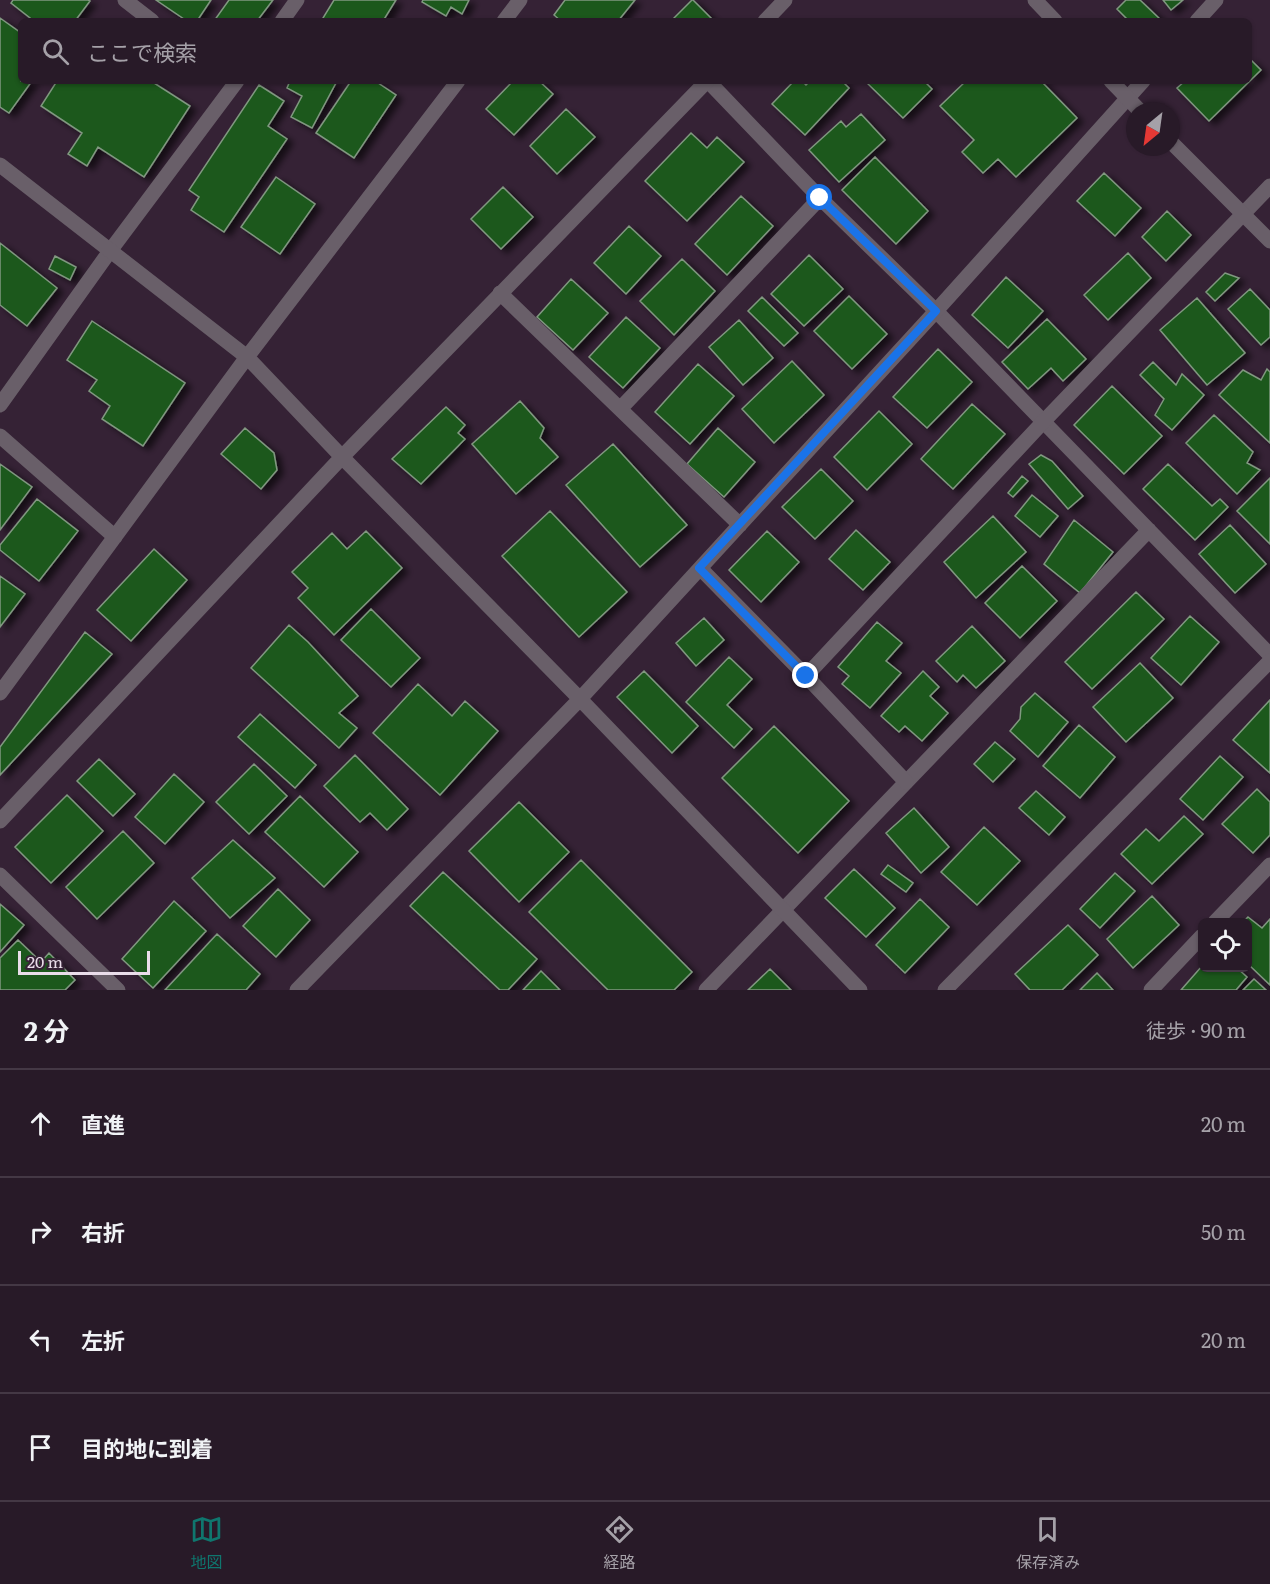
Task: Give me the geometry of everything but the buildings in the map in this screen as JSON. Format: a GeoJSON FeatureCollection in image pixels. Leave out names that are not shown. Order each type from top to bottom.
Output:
{"type":"FeatureCollection","features":[{"type":"Feature","properties":{"kind":"street"},"geometry":{"type":"LineString","coordinates":[[125,0],[148,18]]}},
{"type":"Feature","properties":{"kind":"street"},"geometry":{"type":"LineString","coordinates":[[284,18],[297,0]]}},
{"type":"Feature","properties":{"kind":"street"},"geometry":{"type":"LineString","coordinates":[[506,18],[520,0]]}},
{"type":"Feature","properties":{"kind":"street"},"geometry":{"type":"LineString","coordinates":[[768,18],[785,0]]}},
{"type":"Feature","properties":{"kind":"street"},"geometry":{"type":"LineString","coordinates":[[1035,0],[1052,18]]}},
{"type":"Feature","properties":{"kind":"street"},"geometry":{"type":"LineString","coordinates":[[1200,18],[1216,0]]}},
{"type":"Feature","properties":{"kind":"street"},"geometry":{"type":"LineString","coordinates":[[0,405],[232,84]]}},
{"type":"Feature","properties":{"kind":"street"},"geometry":{"type":"LineString","coordinates":[[0,693],[247,357],[456,84]]}},
{"type":"Feature","properties":{"kind":"street"},"geometry":{"type":"LineString","coordinates":[[0,821],[342,457],[704,84]]}},
{"type":"Feature","properties":{"kind":"street"},"geometry":{"type":"LineString","coordinates":[[710,84],[820,198],[1044,421],[1270,655]]}},
{"type":"Feature","properties":{"kind":"street"},"geometry":{"type":"LineString","coordinates":[[1114,84],[1131,102]]}},
{"type":"Feature","properties":{"kind":"street"},"geometry":{"type":"LineString","coordinates":[[297,990],[580,699],[936,311],[1140,84]]}},
{"type":"Feature","properties":{"kind":"street"},"geometry":{"type":"LineString","coordinates":[[1180,151],[1270,241]]}},
{"type":"Feature","properties":{"kind":"street"},"geometry":{"type":"LineString","coordinates":[[0,165],[247,357],[860,990]]}},
{"type":"Feature","properties":{"kind":"street"},"geometry":{"type":"LineString","coordinates":[[806,676],[1044,421],[1270,186]]}},
{"type":"Feature","properties":{"kind":"street"},"geometry":{"type":"LineString","coordinates":[[620,410],[820,198]]}},
{"type":"Feature","properties":{"kind":"street"},"geometry":{"type":"LineString","coordinates":[[500,293],[740,525]]}},
{"type":"Feature","properties":{"kind":"street"},"geometry":{"type":"LineString","coordinates":[[0,436],[115,537]]}},
{"type":"Feature","properties":{"kind":"street"},"geometry":{"type":"LineString","coordinates":[[706,990],[1149,530]]}},
{"type":"Feature","properties":{"kind":"street"},"geometry":{"type":"LineString","coordinates":[[699,568],[806,676],[906,782]]}},
{"type":"Feature","properties":{"kind":"street"},"geometry":{"type":"LineString","coordinates":[[945,990],[1270,661]]}},
{"type":"Feature","properties":{"kind":"street"},"geometry":{"type":"LineString","coordinates":[[1219,918],[1270,865]]}},
{"type":"Feature","properties":{"kind":"street"},"geometry":{"type":"LineString","coordinates":[[0,874],[118,990]]}},
{"type":"Feature","properties":{"kind":"street"},"geometry":{"type":"LineString","coordinates":[[1151,990],[1198,941]]}},
{"type":"Feature","properties":{"kind":"route"},"geometry":{"type":"LineString","coordinates":[[806,676],[699,568],[936,311],[820,198]]}}]}
